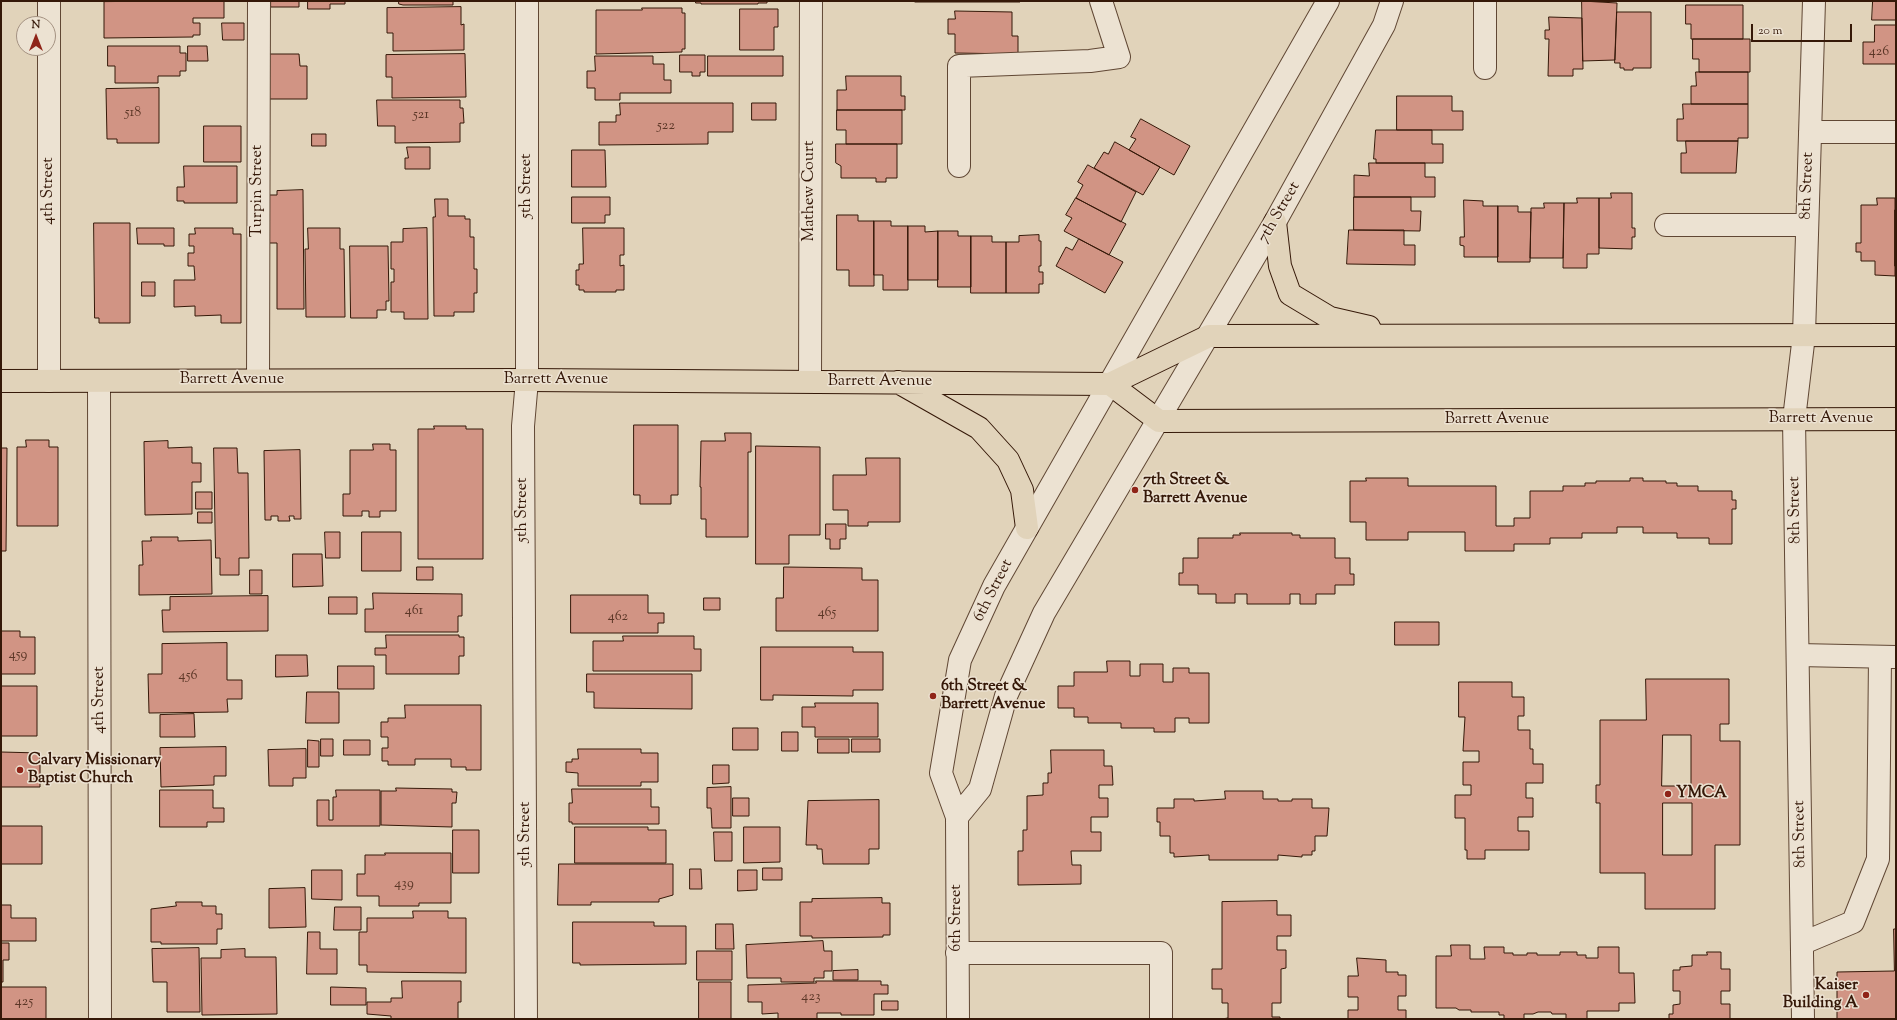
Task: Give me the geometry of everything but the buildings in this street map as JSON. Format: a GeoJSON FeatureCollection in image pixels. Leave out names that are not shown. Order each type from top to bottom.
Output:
{"type":"FeatureCollection","features":[{"type":"Feature","properties":{"kind":"main road"},"geometry":{"type":"LineString","coordinates":[[1275,222],[1280,266],[1290,294],[1330,318],[1403,336]]}},
{"type":"Feature","properties":{"kind":"main road","name":"Barrett Avenue"},"geometry":{"type":"LineString","coordinates":[[1,381],[527,380],[1110,384],[1208,336],[1896,335]]}},
{"type":"Feature","properties":{"kind":"main road"},"geometry":{"type":"LineString","coordinates":[[897,382],[979,428],[1008,460],[1022,490],[1027,528]]}},
{"type":"Feature","properties":{"kind":"main road"},"geometry":{"type":"LineString","coordinates":[[1110,384],[1159,421]]}},
{"type":"Feature","properties":{"kind":"main road","name":"Barrett Avenue"},"geometry":{"type":"LineString","coordinates":[[1159,421],[1896,420]]}},
{"type":"Feature","properties":{"kind":"street","name":"4th Street"},"geometry":{"type":"LineString","coordinates":[[49,381],[50,1]]}},
{"type":"Feature","properties":{"kind":"street","name":"Turpin Street"},"geometry":{"type":"LineString","coordinates":[[258,380],[259,1]]}},
{"type":"Feature","properties":{"kind":"street","name":"5th Street"},"geometry":{"type":"LineString","coordinates":[[526,1019],[522,426],[527,380],[527,1]]}},
{"type":"Feature","properties":{"kind":"street","name":"Mathew Court"},"geometry":{"type":"LineString","coordinates":[[810,1],[810,381]]}},
{"type":"Feature","properties":{"kind":"street"},"geometry":{"type":"LineString","coordinates":[[959,166],[959,66],[1090,60],[1119,57],[1101,1]]}},
{"type":"Feature","properties":{"kind":"street"},"geometry":{"type":"LineString","coordinates":[[1110,384],[1328,1]]}},
{"type":"Feature","properties":{"kind":"street","name":"7th Street"},"geometry":{"type":"LineString","coordinates":[[1159,421],[1310,162],[1384,25],[1392,1]]}},
{"type":"Feature","properties":{"kind":"street"},"geometry":{"type":"LineString","coordinates":[[1485,1],[1485,68]]}},
{"type":"Feature","properties":{"kind":"street","name":"8th Street"},"geometry":{"type":"LineString","coordinates":[[1803,1019],[1794,420],[1804,335],[1814,1]]}},
{"type":"Feature","properties":{"kind":"street"},"geometry":{"type":"LineString","coordinates":[[1810,132],[1896,132]]}},
{"type":"Feature","properties":{"kind":"street"},"geometry":{"type":"LineString","coordinates":[[1666,225],[1807,225]]}},
{"type":"Feature","properties":{"kind":"street","name":"4th Street"},"geometry":{"type":"LineString","coordinates":[[99,381],[100,1019]]}},
{"type":"Feature","properties":{"kind":"street","name":"6th Street"},"geometry":{"type":"LineString","coordinates":[[958,1019],[957,817],[941,773],[960,660],[994,586],[1110,384]]}},
{"type":"Feature","properties":{"kind":"street"},"geometry":{"type":"LineString","coordinates":[[957,817],[980,788],[1006,696],[1044,613],[1159,421]]}},
{"type":"Feature","properties":{"kind":"street"},"geometry":{"type":"LineString","coordinates":[[1798,655],[1888,657],[1878,859],[1853,922],[1803,943]]}},
{"type":"Feature","properties":{"kind":"street"},"geometry":{"type":"LineString","coordinates":[[957,952],[1161,953],[1161,1019]]}},
{"type":"Feature","properties":{"kind":"place","name":"7th Street & Barrett Avenue"},"geometry":{"type":"Point","coordinates":[1135,490]}},
{"type":"Feature","properties":{"kind":"place","name":"6th Street & Barrett Avenue"},"geometry":{"type":"Point","coordinates":[933,696]}},
{"type":"Feature","properties":{"kind":"place","name":"Calvary Missionary Baptist Church"},"geometry":{"type":"Point","coordinates":[20,770]}},
{"type":"Feature","properties":{"kind":"place","name":"YMCA"},"geometry":{"type":"Point","coordinates":[1668,794]}},
{"type":"Feature","properties":{"kind":"place","name":"Kaiser Building A"},"geometry":{"type":"Point","coordinates":[1866,995]}}]}
